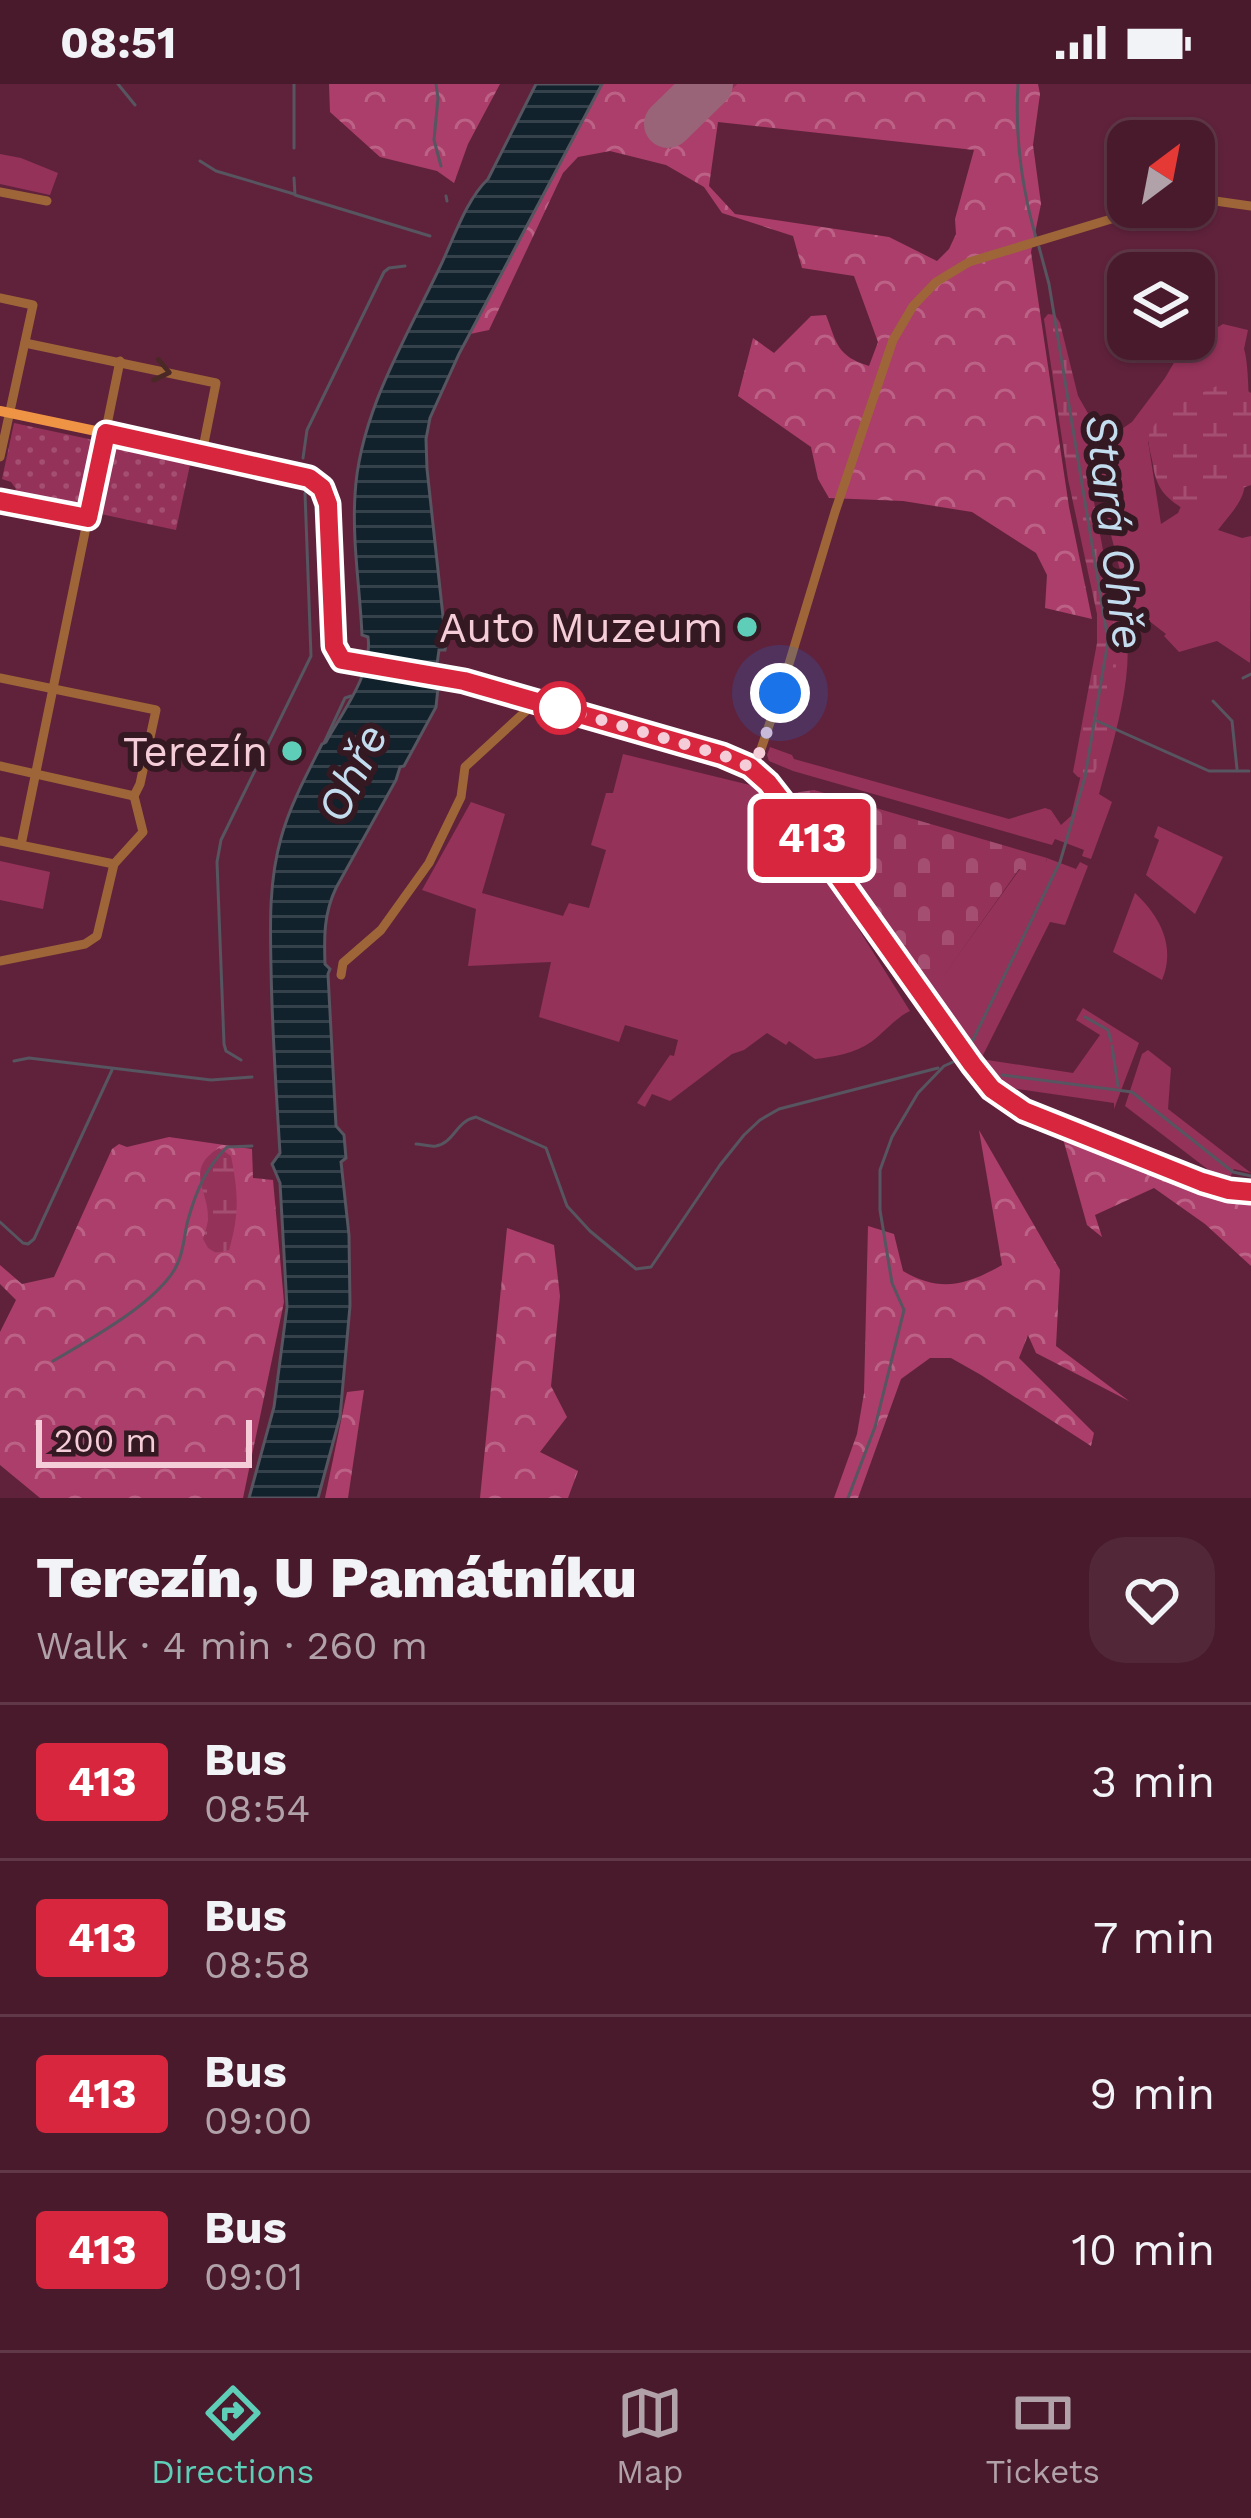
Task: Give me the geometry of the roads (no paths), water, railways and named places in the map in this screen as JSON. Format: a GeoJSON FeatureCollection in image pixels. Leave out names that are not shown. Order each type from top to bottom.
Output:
{"type":"FeatureCollection","features":[{"type":"Feature","properties":{"kind":"main road"},"geometry":{"type":"LineString","coordinates":[[5,412],[302,475],[322,488],[329,515],[338,656],[351,663],[444,677],[532,699],[750,767],[814,842],[992,1089],[1024,1111],[1202,1182],[1251,1192]]}},
{"type":"Feature","properties":{"kind":"street"},"geometry":{"type":"LineString","coordinates":[[0,192],[47,201]]}},
{"type":"Feature","properties":{"kind":"street"},"geometry":{"type":"LineString","coordinates":[[1215,201],[1251,206]]}},
{"type":"Feature","properties":{"kind":"street"},"geometry":{"type":"LineString","coordinates":[[750,767],[760,752],[782,687],[893,340],[913,306],[936,282],[969,262],[1107,220]]}},
{"type":"Feature","properties":{"kind":"street"},"geometry":{"type":"LineString","coordinates":[[0,298],[33,305],[5,412],[0,457]]}},
{"type":"Feature","properties":{"kind":"street"},"geometry":{"type":"LineString","coordinates":[[25,343],[216,382],[202,453]]}},
{"type":"Feature","properties":{"kind":"street"},"geometry":{"type":"LineString","coordinates":[[20,845],[120,362]]}},
{"type":"Feature","properties":{"kind":"street"},"geometry":{"type":"LineString","coordinates":[[0,501],[88,518]]}},
{"type":"Feature","properties":{"kind":"street"},"geometry":{"type":"LineString","coordinates":[[0,678],[156,710],[134,796],[143,832],[114,864],[97,936],[85,944],[0,961]]}},
{"type":"Feature","properties":{"kind":"street"},"geometry":{"type":"LineString","coordinates":[[341,975],[343,963],[381,930],[429,863],[461,797],[465,767],[532,699]]}},
{"type":"Feature","properties":{"kind":"street"},"geometry":{"type":"LineString","coordinates":[[0,766],[134,796]]}},
{"type":"Feature","properties":{"kind":"street"},"geometry":{"type":"LineString","coordinates":[[0,841],[114,864]]}},
{"type":"Feature","properties":{"kind":"water","name":"Ohře"},"geometry":{"type":"Polygon","coordinates":[[[536,84],[602,84],[430,418],[427,469],[446,644],[445,650],[439,650],[436,707],[336,888],[326,925],[336,1126],[344,1135],[346,1158],[341,1162],[349,1235],[350,1306],[340,1417],[318,1498],[249,1498],[274,1407],[287,1307],[280,1183],[272,1164],[280,1153],[270,934],[277,854],[299,790],[366,664],[368,637],[362,635],[354,512],[358,465],[374,407],[466,210],[488,179],[536,84]]]}},
{"type":"Feature","properties":{"kind":"waterway"},"geometry":{"type":"LineString","coordinates":[[118,84],[135,105]]}},
{"type":"Feature","properties":{"kind":"waterway"},"geometry":{"type":"LineString","coordinates":[[294,84],[294,148]]}},
{"type":"Feature","properties":{"kind":"waterway"},"geometry":{"type":"LineString","coordinates":[[436,84],[434,140],[441,166]]}},
{"type":"Feature","properties":{"kind":"waterway","name":"Stará Ohře"},"geometry":{"type":"LineString","coordinates":[[1018,84],[1021,162],[1036,238]]}},
{"type":"Feature","properties":{"kind":"waterway"},"geometry":{"type":"LineString","coordinates":[[200,161],[216,171],[294,194]]}},
{"type":"Feature","properties":{"kind":"waterway"},"geometry":{"type":"LineString","coordinates":[[294,178],[295,195],[430,236]]}},
{"type":"Feature","properties":{"kind":"waterway"},"geometry":{"type":"LineString","coordinates":[[446,196],[447,201]]}},
{"type":"Feature","properties":{"kind":"waterway","name":"Stará Ohře"},"geometry":{"type":"LineString","coordinates":[[968,1050],[1060,862],[1085,777],[1108,641],[1039,247]]}},
{"type":"Feature","properties":{"kind":"waterway"},"geometry":{"type":"LineString","coordinates":[[303,458],[307,430],[384,272],[405,266]]}},
{"type":"Feature","properties":{"kind":"waterway"},"geometry":{"type":"LineString","coordinates":[[241,1060],[226,1051],[224,1044],[217,862],[221,840],[311,656],[305,493]]}},
{"type":"Feature","properties":{"kind":"waterway"},"geometry":{"type":"LineString","coordinates":[[1243,678],[1251,674]]}},
{"type":"Feature","properties":{"kind":"waterway","name":"Ohře"},"geometry":{"type":"LineString","coordinates":[[324,743],[345,698],[351,696]]}},
{"type":"Feature","properties":{"kind":"waterway"},"geometry":{"type":"LineString","coordinates":[[1213,701],[1232,721],[1237,769]]}},
{"type":"Feature","properties":{"kind":"waterway"},"geometry":{"type":"LineString","coordinates":[[1097,721],[1209,771],[1249,771]]}},
{"type":"Feature","properties":{"kind":"waterway"},"geometry":{"type":"LineString","coordinates":[[1085,1017],[1108,1030],[1111,1041]]}},
{"type":"Feature","properties":{"kind":"waterway"},"geometry":{"type":"LineString","coordinates":[[1112,1046],[1118,1086]]}},
{"type":"Feature","properties":{"kind":"waterway"},"geometry":{"type":"LineString","coordinates":[[14,1061],[29,1058],[211,1080],[252,1077]]}},
{"type":"Feature","properties":{"kind":"waterway","name":"Stará Ohře"},"geometry":{"type":"LineString","coordinates":[[848,1498],[875,1427],[904,1310],[892,1283],[880,1210],[880,1170],[892,1137],[918,1093],[944,1066],[962,1058]]}},
{"type":"Feature","properties":{"kind":"waterway"},"geometry":{"type":"LineString","coordinates":[[416,1144],[442,1144],[476,1117],[546,1148],[567,1206],[636,1269],[651,1267],[720,1165],[760,1120],[779,1109],[938,1068]]}},
{"type":"Feature","properties":{"kind":"waterway"},"geometry":{"type":"LineString","coordinates":[[0,1222],[23,1243],[34,1239],[112,1070]]}},
{"type":"Feature","properties":{"kind":"waterway"},"geometry":{"type":"LineString","coordinates":[[1002,1075],[1132,1092],[1233,1172],[1251,1176]]}},
{"type":"Feature","properties":{"kind":"waterway"},"geometry":{"type":"LineString","coordinates":[[53,1361],[122,1319],[168,1279],[179,1260],[191,1209],[208,1172],[227,1147],[252,1146]]}},
{"type":"Feature","properties":{"kind":"place","name":"Auto Muzeum"},"geometry":{"type":"Point","coordinates":[747,627]}},
{"type":"Feature","properties":{"kind":"place","name":"Terezín"},"geometry":{"type":"Point","coordinates":[292,751]}}]}
